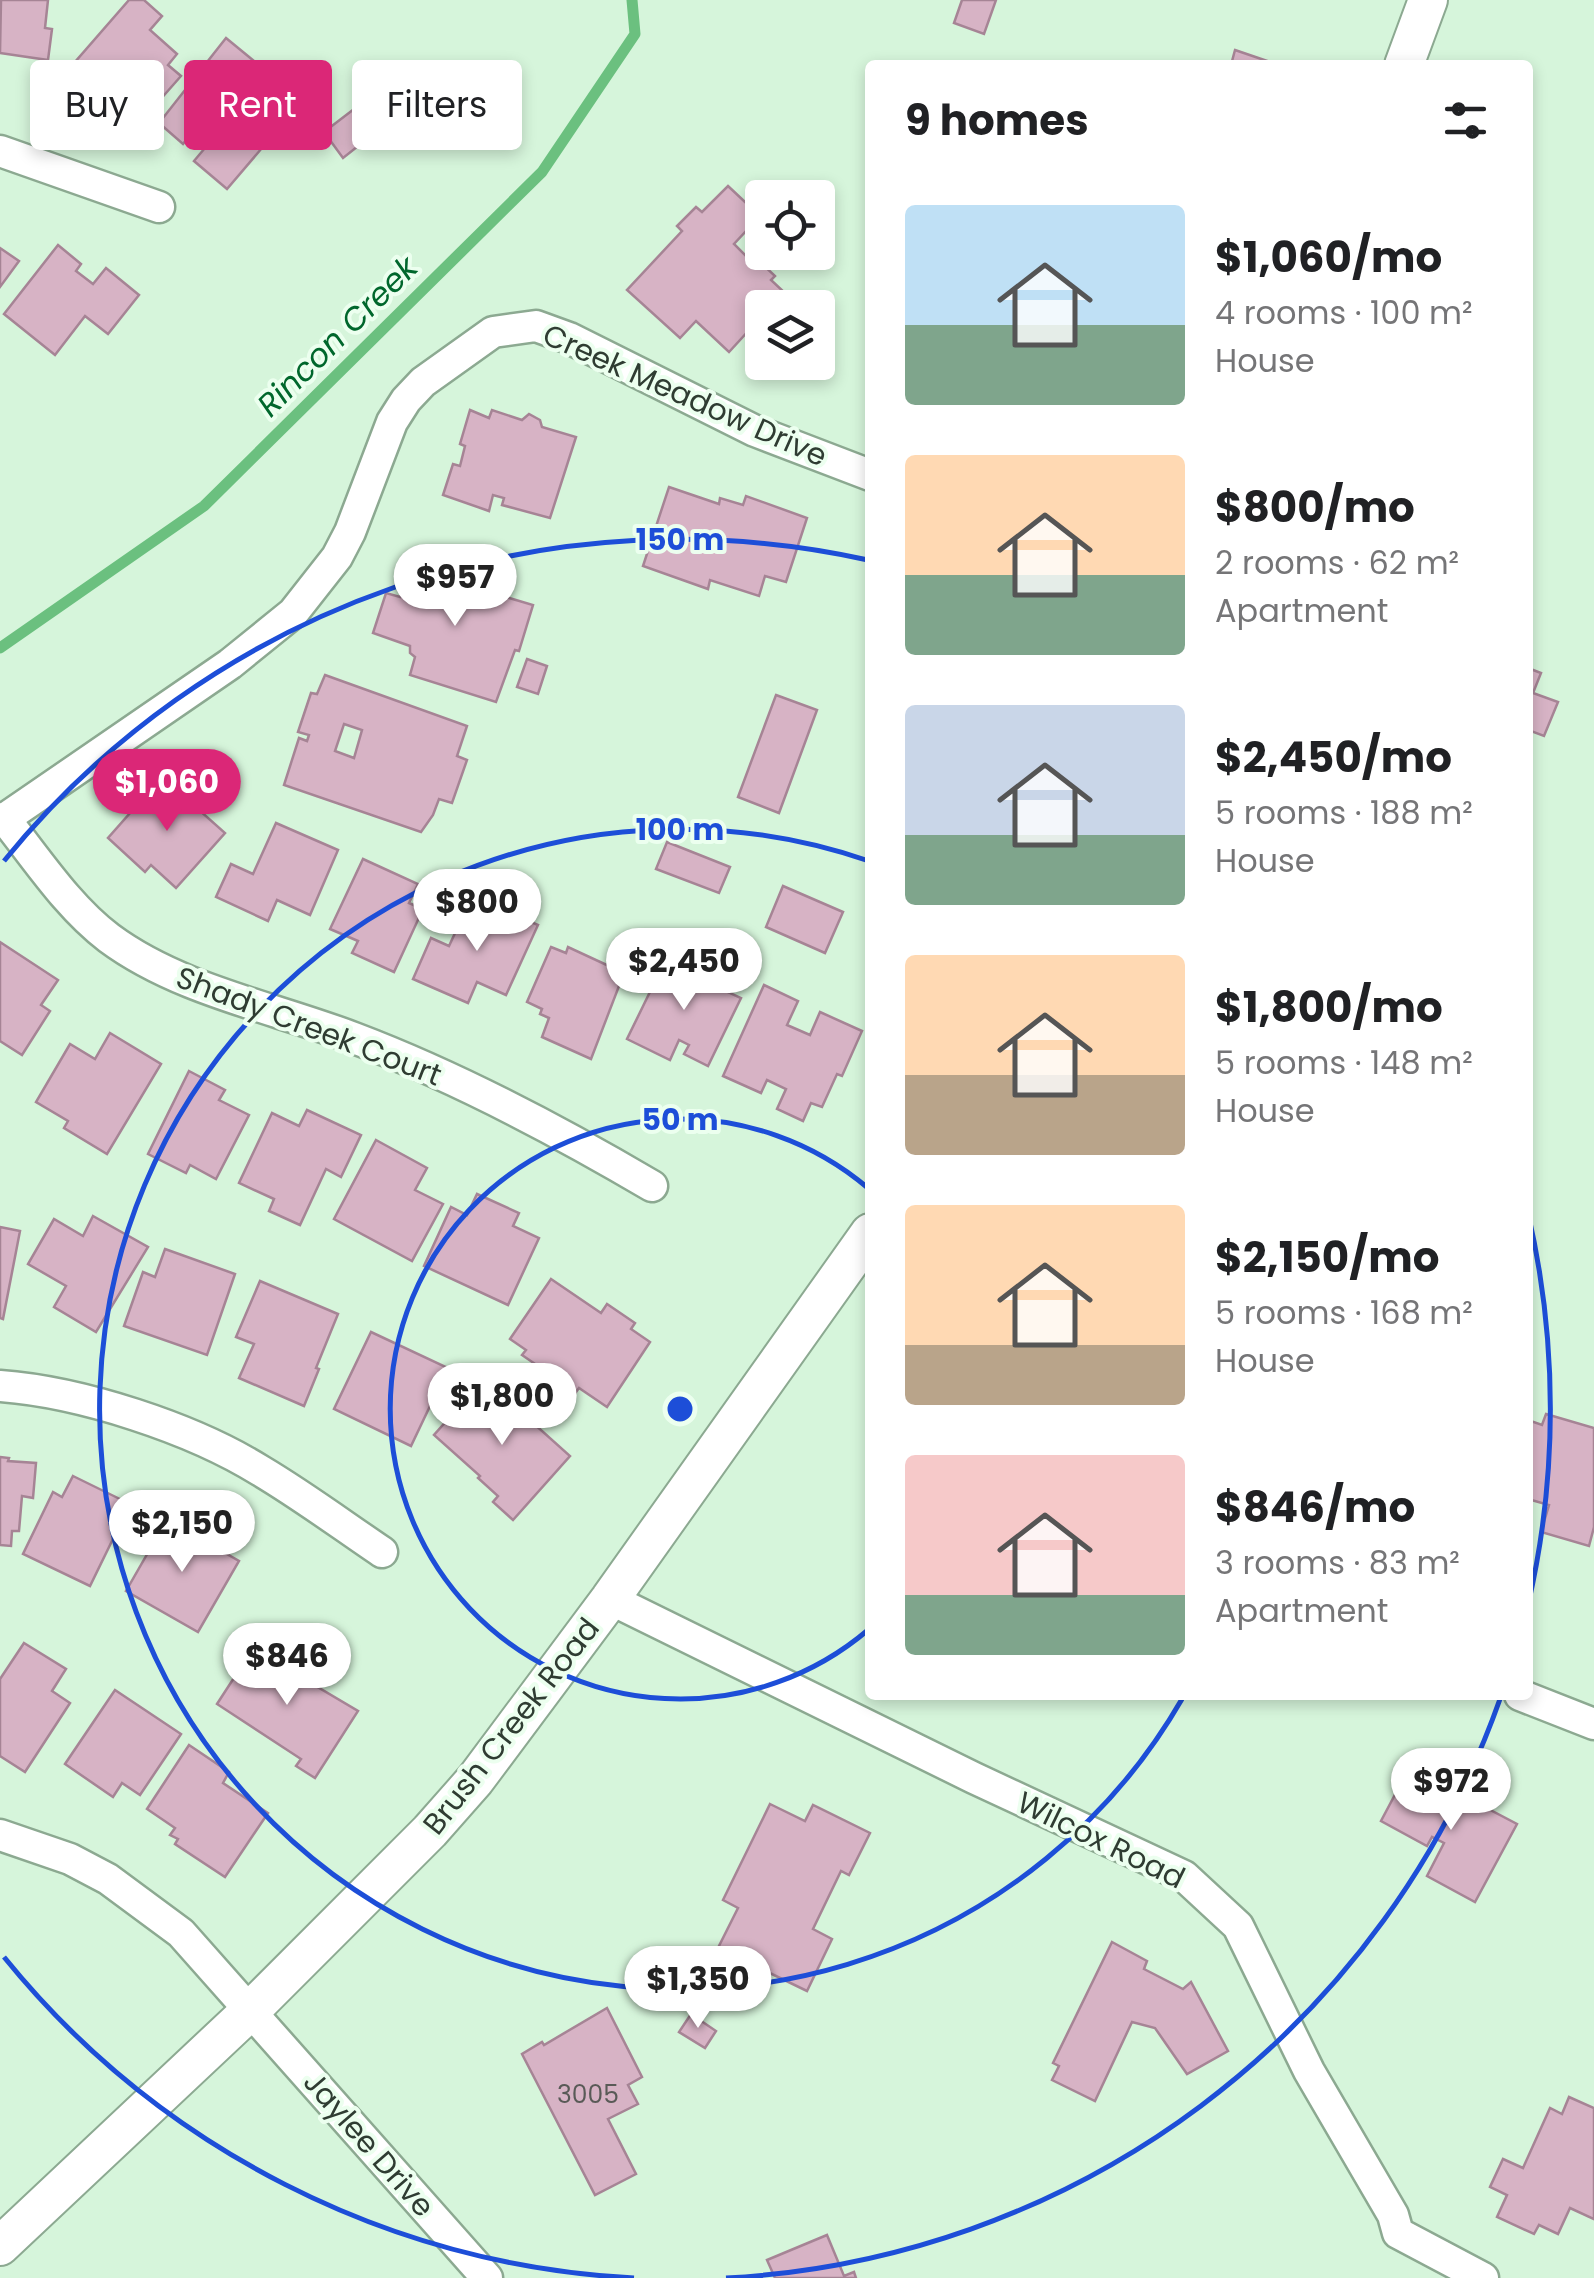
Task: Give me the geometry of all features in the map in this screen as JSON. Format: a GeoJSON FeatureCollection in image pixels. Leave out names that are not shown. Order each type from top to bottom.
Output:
{"type":"FeatureCollection","features":[{"type":"Feature","properties":{"kind":"street"},"geometry":{"type":"LineString","coordinates":[[1406,60],[1428,0]]}},
{"type":"Feature","properties":{"kind":"street"},"geometry":{"type":"LineString","coordinates":[[0,151],[160,207]]}},
{"type":"Feature","properties":{"kind":"street","name":"Creek Meadow Drive"},"geometry":{"type":"LineString","coordinates":[[2,820],[230,664],[292,612],[319,584],[337,557],[392,422],[406,400],[424,382],[493,332],[536,326],[568,338],[756,431],[865,473]]}},
{"type":"Feature","properties":{"kind":"street","name":"Shady Creek Court"},"geometry":{"type":"LineString","coordinates":[[2,820],[85,919],[145,960],[184,979],[406,1060],[588,1148],[652,1186]]}},
{"type":"Feature","properties":{"kind":"street","name":"Brush Creek Road"},"geometry":{"type":"LineString","coordinates":[[0,2246],[251,2010],[430,1831],[475,1780],[610,1599],[865,1240]]}},
{"type":"Feature","properties":{"kind":"street"},"geometry":{"type":"LineString","coordinates":[[0,1386],[94,1402],[212,1445],[259,1469],[382,1552]]}},
{"type":"Feature","properties":{"kind":"street","name":"Wilcox Road"},"geometry":{"type":"LineString","coordinates":[[610,1599],[974,1778],[1184,1876],[1238,1926],[1309,2071],[1393,2216],[1398,2233],[1482,2278]]}},
{"type":"Feature","properties":{"kind":"street"},"geometry":{"type":"LineString","coordinates":[[1533,1700],[1594,1724]]}},
{"type":"Feature","properties":{"kind":"street"},"geometry":{"type":"LineString","coordinates":[[0,1834],[70,1858],[148,1905],[182,1933],[251,2010]]}},
{"type":"Feature","properties":{"kind":"street","name":"Jaylee Drive"},"geometry":{"type":"LineString","coordinates":[[251,2010],[487,2278]]}},
{"type":"Feature","properties":{"kind":"building"},"geometry":{"type":"Polygon","coordinates":[[[1,0],[48,0],[45,28],[52,29],[48,60],[0,53],[1,0]]]}},
{"type":"Feature","properties":{"kind":"building"},"geometry":{"type":"Polygon","coordinates":[[[129,0],[144,0],[162,16],[150,30],[177,54],[168,65],[181,76],[164,95],[164,60],[77,60],[129,0]]]}},
{"type":"Feature","properties":{"kind":"building"},"geometry":{"type":"Polygon","coordinates":[[[962,0],[996,0],[984,34],[954,23],[962,0]]]}},
{"type":"Feature","properties":{"kind":"building"},"geometry":{"type":"Polygon","coordinates":[[[226,38],[253,60],[209,60],[226,38]]]}},
{"type":"Feature","properties":{"kind":"building"},"geometry":{"type":"Polygon","coordinates":[[[1235,50],[1264,60],[1232,60],[1235,50]]]}},
{"type":"Feature","properties":{"kind":"building"},"geometry":{"type":"Polygon","coordinates":[[[184,91],[183,144],[164,127],[164,117],[184,91]]]}},
{"type":"Feature","properties":{"kind":"building"},"geometry":{"type":"Polygon","coordinates":[[[352,111],[353,150],[343,158],[332,143],[332,126],[352,111]]]}},
{"type":"Feature","properties":{"kind":"building"},"geometry":{"type":"Polygon","coordinates":[[[203,150],[260,150],[227,189],[194,161],[203,150]]]}},
{"type":"Feature","properties":{"kind":"building"},"geometry":{"type":"Polygon","coordinates":[[[728,186],[745,202],[745,232],[734,244],[745,255],[745,270],[769,270],[775,276],[771,280],[782,290],[745,290],[745,335],[729,352],[696,321],[680,338],[627,290],[682,231],[677,226],[696,207],[702,212],[728,186]]]}},
{"type":"Feature","properties":{"kind":"building"},"geometry":{"type":"Polygon","coordinates":[[[58,245],[81,264],[76,271],[93,284],[106,268],[139,295],[108,334],[85,316],[55,355],[4,314],[58,245]]]}},
{"type":"Feature","properties":{"kind":"building"},"geometry":{"type":"Polygon","coordinates":[[[0,248],[19,261],[0,287],[0,248]]]}},
{"type":"Feature","properties":{"kind":"building"},"geometry":{"type":"Polygon","coordinates":[[[470,410],[489,418],[492,410],[522,420],[529,414],[540,420],[542,427],[576,437],[550,518],[502,505],[504,498],[493,495],[489,511],[443,495],[453,464],[460,466],[465,446],[460,444],[470,410]]]}},
{"type":"Feature","properties":{"kind":"building"},"geometry":{"type":"Polygon","coordinates":[[[669,487],[719,504],[720,498],[743,505],[746,496],[807,518],[786,582],[765,576],[759,596],[710,580],[708,589],[643,566],[669,487]]]}},
{"type":"Feature","properties":{"kind":"building"},"geometry":{"type":"Polygon","coordinates":[[[410,560],[448,574],[450,567],[486,579],[482,590],[533,605],[519,651],[515,650],[496,702],[410,675],[415,657],[410,646],[373,633],[386,593],[400,597],[410,560]]]}},
{"type":"Feature","properties":{"kind":"building"},"geometry":{"type":"Polygon","coordinates":[[[527,659],[547,666],[538,694],[517,687],[527,659]]]}},
{"type":"Feature","properties":{"kind":"building"},"geometry":{"type":"Polygon","coordinates":[[[1533,670],[1541,673],[1533,693],[1533,670]]]}},
{"type":"Feature","properties":{"kind":"building"},"geometry":{"type":"Polygon","coordinates":[[[325,675],[467,726],[457,756],[467,760],[452,803],[439,799],[421,832],[284,785],[299,738],[307,741],[309,735],[298,732],[311,693],[317,694],[325,675]],[[344,724],[335,751],[354,758],[362,730],[344,724]]]}},
{"type":"Feature","properties":{"kind":"building"},"geometry":{"type":"Polygon","coordinates":[[[1533,693],[1558,702],[1544,736],[1533,732],[1533,693]]]}},
{"type":"Feature","properties":{"kind":"building"},"geometry":{"type":"Polygon","coordinates":[[[776,695],[817,710],[779,813],[738,797],[776,695]]]}},
{"type":"Feature","properties":{"kind":"building"},"geometry":{"type":"Polygon","coordinates":[[[162,777],[225,833],[176,888],[151,865],[145,872],[108,838],[162,777]]]}},
{"type":"Feature","properties":{"kind":"building"},"geometry":{"type":"Polygon","coordinates":[[[276,823],[338,850],[310,915],[277,900],[268,921],[216,897],[231,864],[253,874],[276,823]]]}},
{"type":"Feature","properties":{"kind":"building"},"geometry":{"type":"Polygon","coordinates":[[[667,842],[730,867],[719,893],[656,869],[667,842]]]}},
{"type":"Feature","properties":{"kind":"building"},"geometry":{"type":"Polygon","coordinates":[[[363,859],[418,884],[409,903],[423,909],[394,972],[352,953],[358,941],[330,929],[363,859]]]}},
{"type":"Feature","properties":{"kind":"building"},"geometry":{"type":"Polygon","coordinates":[[[783,886],[843,912],[825,953],[766,927],[783,886]]]}},
{"type":"Feature","properties":{"kind":"building"},"geometry":{"type":"Polygon","coordinates":[[[469,903],[505,920],[508,912],[538,925],[506,995],[477,982],[468,1003],[413,979],[431,938],[449,946],[469,903]]]}},
{"type":"Feature","properties":{"kind":"building"},"geometry":{"type":"Polygon","coordinates":[[[0,942],[58,980],[41,1005],[50,1011],[22,1055],[0,1041],[0,942]]]}},
{"type":"Feature","properties":{"kind":"building"},"geometry":{"type":"Polygon","coordinates":[[[551,947],[566,953],[568,947],[624,973],[591,1059],[542,1037],[549,1018],[540,1014],[542,1009],[527,1002],[551,947]]]}},
{"type":"Feature","properties":{"kind":"building"},"geometry":{"type":"Polygon","coordinates":[[[668,955],[723,981],[719,988],[741,998],[708,1066],[684,1054],[689,1045],[679,1040],[670,1060],[627,1039],[668,955]]]}},
{"type":"Feature","properties":{"kind":"building"},"geometry":{"type":"Polygon","coordinates":[[[764,985],[798,1001],[787,1025],[810,1035],[820,1012],[862,1031],[842,1076],[837,1074],[822,1107],[811,1103],[803,1121],[777,1109],[786,1089],[767,1080],[761,1093],[723,1076],[764,985]]]}},
{"type":"Feature","properties":{"kind":"building"},"geometry":{"type":"Polygon","coordinates":[[[110,1033],[161,1064],[107,1154],[64,1128],[68,1121],[36,1102],[70,1044],[95,1059],[110,1033]]]}},
{"type":"Feature","properties":{"kind":"building"},"geometry":{"type":"Polygon","coordinates":[[[189,1071],[225,1090],[219,1100],[249,1115],[216,1179],[190,1165],[186,1173],[148,1154],[189,1071]]]}},
{"type":"Feature","properties":{"kind":"building"},"geometry":{"type":"Polygon","coordinates":[[[307,1110],[361,1135],[341,1177],[326,1169],[300,1225],[269,1211],[274,1199],[239,1183],[272,1113],[299,1126],[307,1110]]]}},
{"type":"Feature","properties":{"kind":"building"},"geometry":{"type":"Polygon","coordinates":[[[376,1140],[427,1168],[415,1190],[443,1204],[412,1261],[334,1219],[376,1140]]]}},
{"type":"Feature","properties":{"kind":"building"},"geometry":{"type":"Polygon","coordinates":[[[477,1194],[519,1213],[513,1226],[539,1238],[508,1305],[424,1266],[451,1207],[467,1215],[477,1194]]]}},
{"type":"Feature","properties":{"kind":"building"},"geometry":{"type":"Polygon","coordinates":[[[93,1216],[148,1247],[96,1332],[54,1307],[66,1286],[28,1264],[54,1219],[83,1236],[93,1216]]]}},
{"type":"Feature","properties":{"kind":"building"},"geometry":{"type":"Polygon","coordinates":[[[0,1227],[20,1231],[3,1319],[0,1318],[0,1227]]]}},
{"type":"Feature","properties":{"kind":"building"},"geometry":{"type":"Polygon","coordinates":[[[165,1249],[235,1274],[207,1355],[124,1326],[143,1272],[155,1277],[165,1249]]]}},
{"type":"Feature","properties":{"kind":"building"},"geometry":{"type":"Polygon","coordinates":[[[551,1279],[601,1313],[607,1304],[635,1323],[631,1329],[650,1342],[607,1407],[579,1388],[576,1392],[522,1355],[526,1350],[510,1339],[551,1279]]]}},
{"type":"Feature","properties":{"kind":"building"},"geometry":{"type":"Polygon","coordinates":[[[260,1281],[338,1314],[304,1406],[239,1378],[254,1344],[236,1337],[260,1281]]]}},
{"type":"Feature","properties":{"kind":"building"},"geometry":{"type":"Polygon","coordinates":[[[371,1332],[448,1368],[411,1446],[334,1409],[371,1332]]]}},
{"type":"Feature","properties":{"kind":"building"},"geometry":{"type":"Polygon","coordinates":[[[484,1379],[570,1456],[513,1520],[493,1502],[498,1496],[480,1476],[434,1435],[484,1379]]]}},
{"type":"Feature","properties":{"kind":"building"},"geometry":{"type":"Polygon","coordinates":[[[1546,1414],[1594,1428],[1594,1527],[1589,1546],[1541,1532],[1549,1505],[1533,1500],[1533,1422],[1542,1425],[1546,1414]]]}},
{"type":"Feature","properties":{"kind":"building"},"geometry":{"type":"Polygon","coordinates":[[[0,1457],[36,1463],[33,1498],[22,1496],[19,1531],[12,1531],[11,1546],[0,1545],[0,1457]]]}},
{"type":"Feature","properties":{"kind":"building"},"geometry":{"type":"Polygon","coordinates":[[[73,1476],[130,1504],[90,1586],[23,1554],[53,1492],[62,1497],[73,1476]]]}},
{"type":"Feature","properties":{"kind":"building"},"geometry":{"type":"Polygon","coordinates":[[[169,1516],[239,1561],[198,1632],[126,1591],[169,1516]]]}},
{"type":"Feature","properties":{"kind":"building"},"geometry":{"type":"Polygon","coordinates":[[[258,1641],[298,1667],[294,1673],[358,1711],[315,1778],[296,1766],[301,1759],[217,1704],[258,1641]]]}},
{"type":"Feature","properties":{"kind":"building"},"geometry":{"type":"Polygon","coordinates":[[[24,1643],[66,1669],[52,1691],[70,1703],[25,1772],[0,1756],[0,1679],[24,1643]]]}},
{"type":"Feature","properties":{"kind":"building"},"geometry":{"type":"Polygon","coordinates":[[[115,1690],[181,1734],[140,1795],[122,1783],[113,1797],[65,1764],[115,1690]]]}},
{"type":"Feature","properties":{"kind":"building"},"geometry":{"type":"Polygon","coordinates":[[[189,1745],[229,1772],[223,1783],[268,1813],[225,1877],[175,1844],[178,1839],[170,1835],[175,1828],[147,1809],[189,1745]]]}},
{"type":"Feature","properties":{"kind":"building"},"geometry":{"type":"Polygon","coordinates":[[[1407,1772],[1517,1824],[1475,1902],[1427,1876],[1444,1843],[1432,1837],[1427,1846],[1381,1821],[1407,1772]]]}},
{"type":"Feature","properties":{"kind":"building"},"geometry":{"type":"Polygon","coordinates":[[[770,1804],[805,1821],[813,1805],[870,1833],[849,1875],[841,1871],[813,1929],[832,1939],[807,1991],[718,1948],[738,1908],[723,1900],[770,1804]]]}},
{"type":"Feature","properties":{"kind":"building"},"geometry":{"type":"Polygon","coordinates":[[[1112,1942],[1147,1961],[1144,1969],[1183,1989],[1191,1982],[1228,2051],[1187,2074],[1155,2028],[1132,2022],[1095,2101],[1052,2080],[1059,2066],[1053,2063],[1112,1942]]]}},
{"type":"Feature","properties":{"kind":"building"},"geometry":{"type":"Polygon","coordinates":[[[607,2008],[642,2077],[628,2085],[638,2104],[608,2119],[636,2174],[595,2195],[522,2054],[607,2008]]]}},
{"type":"Feature","properties":{"kind":"building"},"geometry":{"type":"Polygon","coordinates":[[[691,2014],[716,2031],[705,2048],[679,2032],[691,2014]]]}},
{"type":"Feature","properties":{"kind":"building"},"geometry":{"type":"Polygon","coordinates":[[[1569,2097],[1594,2108],[1594,2219],[1570,2208],[1558,2234],[1539,2225],[1534,2234],[1497,2217],[1507,2195],[1490,2187],[1503,2159],[1523,2168],[1550,2108],[1562,2114],[1569,2097]]]}},
{"type":"Feature","properties":{"kind":"building"},"geometry":{"type":"Polygon","coordinates":[[[827,2235],[844,2276],[854,2272],[856,2278],[775,2278],[767,2260],[827,2235]]]}},
{"type":"Feature","properties":{"kind":"waterway","name":"Rincon Creek"},"geometry":{"type":"LineString","coordinates":[[0,648],[204,506],[542,172],[635,34],[632,0]]}}]}
